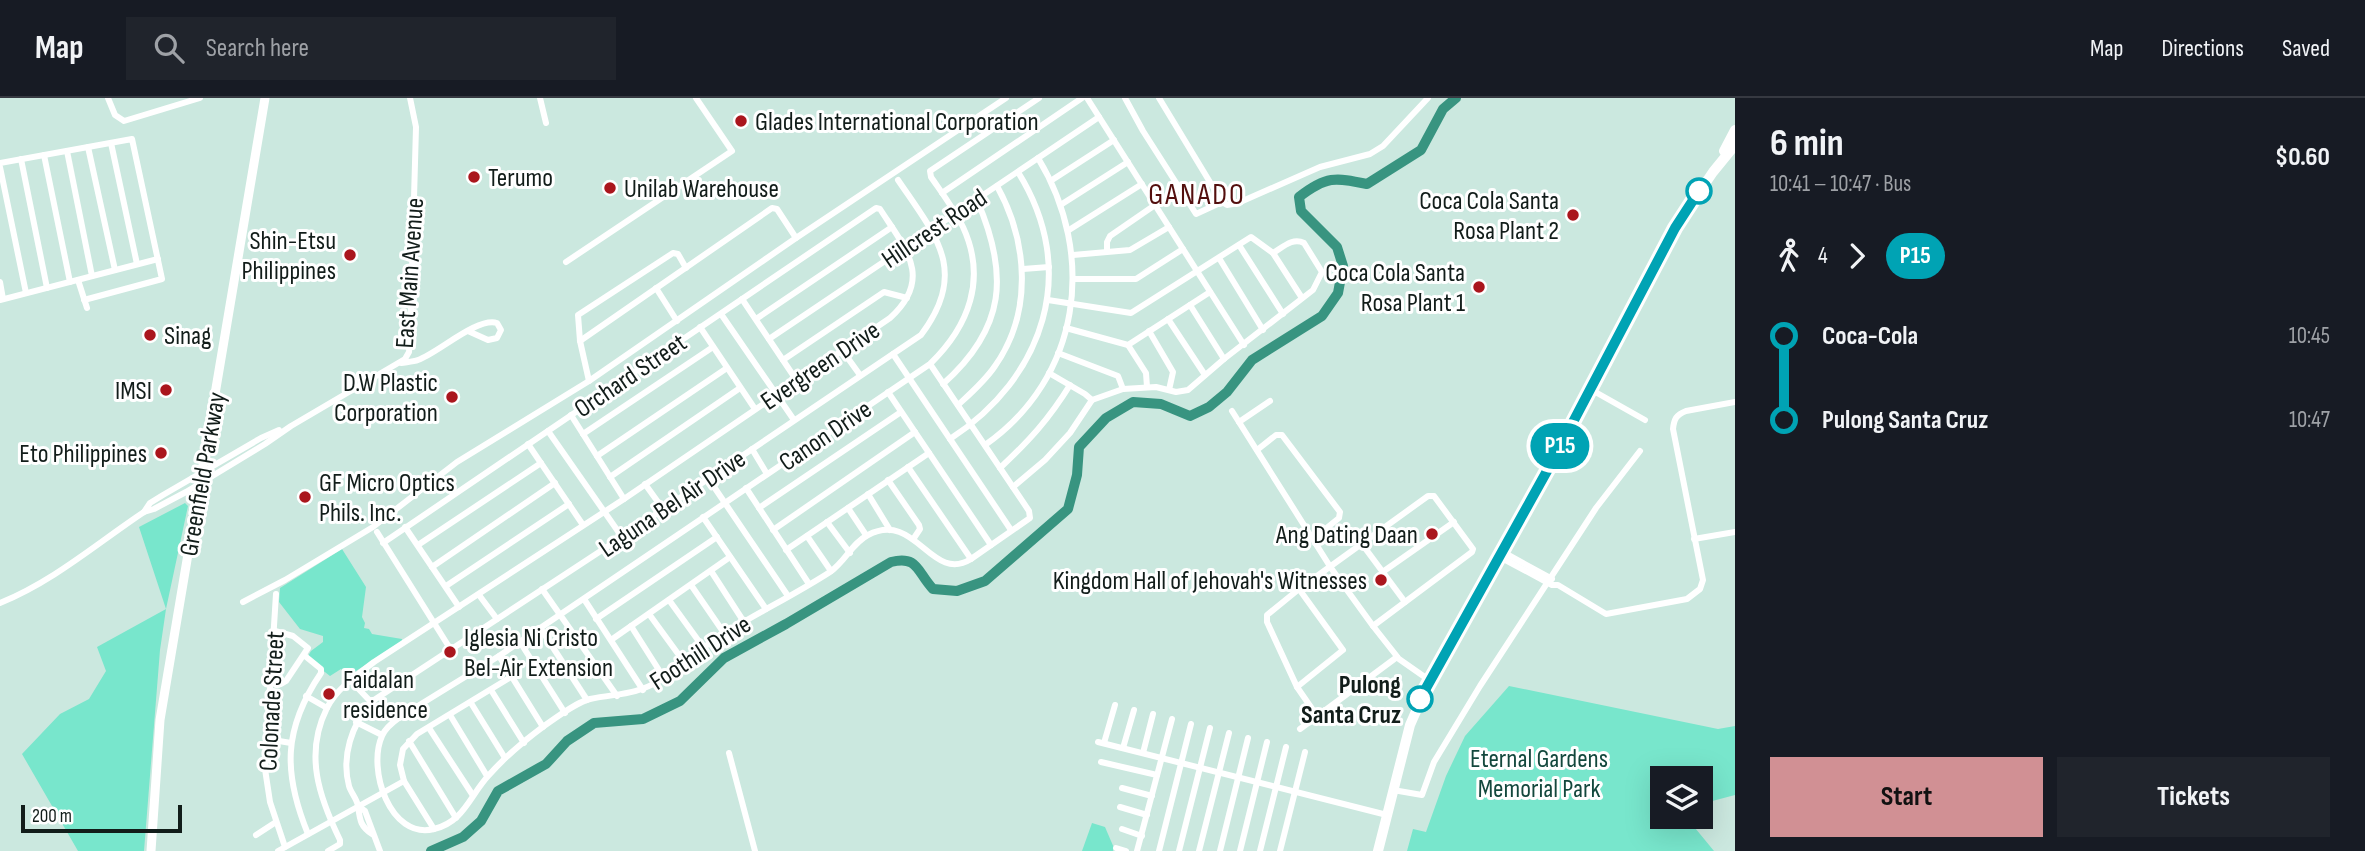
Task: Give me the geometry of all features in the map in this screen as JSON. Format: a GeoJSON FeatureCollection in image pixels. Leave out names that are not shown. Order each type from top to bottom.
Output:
{"type":"FeatureCollection","features":[{"type":"Feature","properties":{"kind":"main road","name":"Greenfield Parkway"},"geometry":{"type":"LineString","coordinates":[[150,851],[160,720],[265,98]]}},
{"type":"Feature","properties":{"kind":"main road"},"geometry":{"type":"LineString","coordinates":[[1713,172],[1735,130]]}},
{"type":"Feature","properties":{"kind":"main road"},"geometry":{"type":"LineString","coordinates":[[1378,851],[1410,724],[1431,678],[1675,228],[1735,145]]}},
{"type":"Feature","properties":{"kind":"street"},"geometry":{"type":"LineString","coordinates":[[108,98],[115,115],[124,121],[200,98]]}},
{"type":"Feature","properties":{"kind":"street","name":"East Main Avenue"},"geometry":{"type":"LineString","coordinates":[[0,603],[27,592],[77,561],[144,512],[201,483],[290,426],[400,364],[408,355],[416,127],[410,98]]}},
{"type":"Feature","properties":{"kind":"street"},"geometry":{"type":"LineString","coordinates":[[540,98],[546,123]]}},
{"type":"Feature","properties":{"kind":"street"},"geometry":{"type":"LineString","coordinates":[[566,262],[732,152],[696,98]]}},
{"type":"Feature","properties":{"kind":"street"},"geometry":{"type":"LineString","coordinates":[[243,602],[373,527],[457,462],[589,382],[796,238],[1006,98]]}},
{"type":"Feature","properties":{"kind":"street","name":"Canon Drive"},"geometry":{"type":"LineString","coordinates":[[382,735],[400,717],[541,629],[930,364],[946,348],[961,326],[971,298],[974,277],[970,244],[956,214],[929,173],[1039,98]]}},
{"type":"Feature","properties":{"kind":"street"},"geometry":{"type":"LineString","coordinates":[[942,193],[1085,98],[1244,345]]}},
{"type":"Feature","properties":{"kind":"street"},"geometry":{"type":"LineString","coordinates":[[1125,98],[1194,213],[1202,213],[1222,202]]}},
{"type":"Feature","properties":{"kind":"street"},"geometry":{"type":"LineString","coordinates":[[1159,98],[1222,202],[1227,205],[1238,203],[1320,167],[1370,154],[1383,146],[1428,98]]}},
{"type":"Feature","properties":{"kind":"street","name":"Hillcrest Road"},"geometry":{"type":"LineString","coordinates":[[769,339],[1099,117]]}},
{"type":"Feature","properties":{"kind":"street"},"geometry":{"type":"LineString","coordinates":[[26,293],[2,188],[0,165],[132,139],[162,279],[85,304],[78,280]]}},
{"type":"Feature","properties":{"kind":"street"},"geometry":{"type":"LineString","coordinates":[[1052,180],[1114,140]]}},
{"type":"Feature","properties":{"kind":"street"},"geometry":{"type":"LineString","coordinates":[[111,143],[137,264]]}},
{"type":"Feature","properties":{"kind":"street"},"geometry":{"type":"LineString","coordinates":[[88,147],[115,270]]}},
{"type":"Feature","properties":{"kind":"street"},"geometry":{"type":"LineString","coordinates":[[67,151],[92,276]]}},
{"type":"Feature","properties":{"kind":"street"},"geometry":{"type":"LineString","coordinates":[[44,155],[70,282]]}},
{"type":"Feature","properties":{"kind":"street"},"geometry":{"type":"LineString","coordinates":[[985,445],[1017,419],[1049,373],[1058,353],[1072,303],[1073,254],[1069,230],[1052,180],[1038,158]]}},
{"type":"Feature","properties":{"kind":"street"},"geometry":{"type":"LineString","coordinates":[[21,159],[47,288]]}},
{"type":"Feature","properties":{"kind":"street"},"geometry":{"type":"LineString","coordinates":[[1062,204],[1128,162]]}},
{"type":"Feature","properties":{"kind":"street"},"geometry":{"type":"LineString","coordinates":[[950,439],[971,426],[997,402],[1016,378],[1036,338],[1048,300],[1049,267],[1040,217],[1018,172]]}},
{"type":"Feature","properties":{"kind":"street","name":"Laguna Bel Air Drive"},"geometry":{"type":"LineString","coordinates":[[380,851],[374,838],[363,828],[357,814],[358,806],[349,785],[347,761],[356,722],[371,702],[921,335],[940,305],[945,287],[945,270],[932,230],[898,180]]}},
{"type":"Feature","properties":{"kind":"street"},"geometry":{"type":"LineString","coordinates":[[1069,230],[1142,184]]}},
{"type":"Feature","properties":{"kind":"street"},"geometry":{"type":"LineString","coordinates":[[958,405],[995,366],[1008,344],[1021,300],[1023,269],[1012,216],[997,186]]}},
{"type":"Feature","properties":{"kind":"street"},"geometry":{"type":"LineString","coordinates":[[943,384],[977,349],[995,304],[998,276],[995,247],[977,200]]}},
{"type":"Feature","properties":{"kind":"street"},"geometry":{"type":"LineString","coordinates":[[1107,251],[1110,236],[1155,205]]}},
{"type":"Feature","properties":{"kind":"street"},"geometry":{"type":"LineString","coordinates":[[580,341],[772,208],[776,209],[796,238]]}},
{"type":"Feature","properties":{"kind":"street","name":"Orchard Street"},"geometry":{"type":"LineString","coordinates":[[383,542],[876,208],[880,209],[892,227]]}},
{"type":"Feature","properties":{"kind":"street"},"geometry":{"type":"LineString","coordinates":[[755,319],[892,227],[906,247],[913,274],[907,298],[884,292],[783,360]]}},
{"type":"Feature","properties":{"kind":"street"},"geometry":{"type":"LineString","coordinates":[[1073,254],[1136,248],[1169,227]]}},
{"type":"Feature","properties":{"kind":"street"},"geometry":{"type":"LineString","coordinates":[[1048,300],[1131,313],[1253,237],[1273,253],[1303,298]]}},
{"type":"Feature","properties":{"kind":"street"},"geometry":{"type":"LineString","coordinates":[[1013,487],[1045,460],[1070,433],[1092,401],[1123,389],[1147,387],[1188,390],[1313,290],[1322,274],[1304,243],[1297,240],[1273,253]]}},
{"type":"Feature","properties":{"kind":"street"},"geometry":{"type":"LineString","coordinates":[[1239,245],[1283,314]]}},
{"type":"Feature","properties":{"kind":"street"},"geometry":{"type":"LineString","coordinates":[[1073,279],[1136,279],[1183,249]]}},
{"type":"Feature","properties":{"kind":"street"},"geometry":{"type":"LineString","coordinates":[[589,382],[580,341],[578,316],[673,253],[678,254],[687,268]]}},
{"type":"Feature","properties":{"kind":"street"},"geometry":{"type":"LineString","coordinates":[[1219,258],[1263,330]]}},
{"type":"Feature","properties":{"kind":"street"},"geometry":{"type":"LineString","coordinates":[[0,282],[2,299],[158,259]]}},
{"type":"Feature","properties":{"kind":"street"},"geometry":{"type":"LineString","coordinates":[[1023,269],[1049,267]]}},
{"type":"Feature","properties":{"kind":"street"},"geometry":{"type":"LineString","coordinates":[[656,288],[677,321]]}},
{"type":"Feature","properties":{"kind":"street"},"geometry":{"type":"LineString","coordinates":[[1128,345],[1210,292]]}},
{"type":"Feature","properties":{"kind":"street","name":"Evergreen Drive"},"geometry":{"type":"LineString","coordinates":[[328,851],[340,844],[340,840],[319,793],[316,773],[317,737],[327,708],[350,680],[624,499],[890,318],[907,298]]}},
{"type":"Feature","properties":{"kind":"street"},"geometry":{"type":"LineString","coordinates":[[742,299],[797,380]]}},
{"type":"Feature","properties":{"kind":"street"},"geometry":{"type":"LineString","coordinates":[[1190,305],[1224,359]]}},
{"type":"Feature","properties":{"kind":"street"},"geometry":{"type":"LineString","coordinates":[[721,314],[794,420]]}},
{"type":"Feature","properties":{"kind":"street"},"geometry":{"type":"LineString","coordinates":[[1168,319],[1205,375]]}},
{"type":"Feature","properties":{"kind":"street"},"geometry":{"type":"LineString","coordinates":[[400,364],[418,360],[468,331],[491,321],[499,325],[501,330],[497,338],[491,340],[468,331]]}},
{"type":"Feature","properties":{"kind":"street"},"geometry":{"type":"LineString","coordinates":[[700,327],[755,409]]}},
{"type":"Feature","properties":{"kind":"street"},"geometry":{"type":"LineString","coordinates":[[1066,328],[1128,345],[1146,373],[1147,387]]}},
{"type":"Feature","properties":{"kind":"street"},"geometry":{"type":"LineString","coordinates":[[1149,331],[1174,372],[1169,390]]}},
{"type":"Feature","properties":{"kind":"street"},"geometry":{"type":"LineString","coordinates":[[583,434],[713,347]]}},
{"type":"Feature","properties":{"kind":"street"},"geometry":{"type":"LineString","coordinates":[[842,350],[860,375]]}},
{"type":"Feature","properties":{"kind":"street"},"geometry":{"type":"LineString","coordinates":[[1058,353],[1118,376],[1123,389]]}},
{"type":"Feature","properties":{"kind":"street"},"geometry":{"type":"LineString","coordinates":[[893,354],[1011,530]]}},
{"type":"Feature","properties":{"kind":"street"},"geometry":{"type":"LineString","coordinates":[[848,508],[866,535],[890,530],[914,538],[945,564],[961,565],[1030,518],[1031,514],[930,364]]}},
{"type":"Feature","properties":{"kind":"street"},"geometry":{"type":"LineString","coordinates":[[597,456],[727,368]]}},
{"type":"Feature","properties":{"kind":"street"},"geometry":{"type":"LineString","coordinates":[[1049,373],[1092,401]]}},
{"type":"Feature","properties":{"kind":"street"},"geometry":{"type":"LineString","coordinates":[[1000,468],[1036,435],[1070,385]]}},
{"type":"Feature","properties":{"kind":"street"},"geometry":{"type":"LineString","coordinates":[[610,477],[740,388]]}},
{"type":"Feature","properties":{"kind":"street"},"geometry":{"type":"LineString","coordinates":[[1590,388],[1644,420]]}},
{"type":"Feature","properties":{"kind":"street"},"geometry":{"type":"LineString","coordinates":[[888,392],[991,545]]}},
{"type":"Feature","properties":{"kind":"street"},"geometry":{"type":"LineString","coordinates":[[1239,422],[1270,401]]}},
{"type":"Feature","properties":{"kind":"street"},"geometry":{"type":"LineString","coordinates":[[1500,554],[1606,614],[1687,599],[1700,589],[1703,580],[1673,429],[1674,419],[1686,411],[1735,401]]}},
{"type":"Feature","properties":{"kind":"street"},"geometry":{"type":"LineString","coordinates":[[1232,411],[1331,568],[1373,626],[1399,659],[1431,678]]}},
{"type":"Feature","properties":{"kind":"street"},"geometry":{"type":"LineString","coordinates":[[759,508],[901,412]]}},
{"type":"Feature","properties":{"kind":"street"},"geometry":{"type":"LineString","coordinates":[[571,415],[624,499]]}},
{"type":"Feature","properties":{"kind":"street","name":"East Main Avenue"},"geometry":{"type":"LineString","coordinates":[[144,512],[150,503],[261,438],[290,426]]}},
{"type":"Feature","properties":{"kind":"street"},"geometry":{"type":"LineString","coordinates":[[548,431],[622,537]]}},
{"type":"Feature","properties":{"kind":"street"},"geometry":{"type":"LineString","coordinates":[[773,530],[915,432]]}},
{"type":"Feature","properties":{"kind":"street"},"geometry":{"type":"LineString","coordinates":[[1257,450],[1276,435],[1282,435],[1340,512],[1339,519],[1313,539]]}},
{"type":"Feature","properties":{"kind":"street"},"geometry":{"type":"LineString","coordinates":[[528,444],[583,525]]}},
{"type":"Feature","properties":{"kind":"street"},"geometry":{"type":"LineString","coordinates":[[752,449],[767,474]]}},
{"type":"Feature","properties":{"kind":"street"},"geometry":{"type":"LineString","coordinates":[[1393,790],[1422,795],[1434,762],[1446,742],[1596,508],[1640,451]]}},
{"type":"Feature","properties":{"kind":"street"},"geometry":{"type":"LineString","coordinates":[[786,550],[929,453]]}},
{"type":"Feature","properties":{"kind":"street"},"geometry":{"type":"LineString","coordinates":[[418,545],[541,463]]}},
{"type":"Feature","properties":{"kind":"street"},"geometry":{"type":"LineString","coordinates":[[908,467],[971,559]]}},
{"type":"Feature","properties":{"kind":"street"},"geometry":{"type":"LineString","coordinates":[[708,478],[788,596]]}},
{"type":"Feature","properties":{"kind":"street"},"geometry":{"type":"LineString","coordinates":[[888,480],[919,525],[914,538]]}},
{"type":"Feature","properties":{"kind":"street"},"geometry":{"type":"LineString","coordinates":[[432,566],[555,483]]}},
{"type":"Feature","properties":{"kind":"street"},"geometry":{"type":"LineString","coordinates":[[645,484],[663,509]]}},
{"type":"Feature","properties":{"kind":"street"},"geometry":{"type":"LineString","coordinates":[[746,488],[809,584]]}},
{"type":"Feature","properties":{"kind":"street"},"geometry":{"type":"LineString","coordinates":[[868,494],[890,530]]}},
{"type":"Feature","properties":{"kind":"street"},"geometry":{"type":"LineString","coordinates":[[1317,716],[1297,687],[1266,617],[1299,589],[1428,496],[1434,496],[1473,550],[1472,554],[1373,626]]}},
{"type":"Feature","properties":{"kind":"street"},"geometry":{"type":"LineString","coordinates":[[446,586],[569,504]]}},
{"type":"Feature","properties":{"kind":"street"},"geometry":{"type":"LineString","coordinates":[[704,517],[766,609]]}},
{"type":"Feature","properties":{"kind":"street"},"geometry":{"type":"LineString","coordinates":[[827,522],[850,553]]}},
{"type":"Feature","properties":{"kind":"street"},"geometry":{"type":"LineString","coordinates":[[1384,571],[1454,522]]}},
{"type":"Feature","properties":{"kind":"street"},"geometry":{"type":"LineString","coordinates":[[405,527],[459,607]]}},
{"type":"Feature","properties":{"kind":"street"},"geometry":{"type":"LineString","coordinates":[[377,532],[451,650]]}},
{"type":"Feature","properties":{"kind":"street"},"geometry":{"type":"LineString","coordinates":[[1694,539],[1735,532]]}},
{"type":"Feature","properties":{"kind":"street","name":"Foothill Drive"},"geometry":{"type":"LineString","coordinates":[[434,829],[456,818],[466,809],[472,794],[488,776],[505,758],[543,727],[587,700],[643,690],[664,678],[724,633],[831,571],[866,535]]}},
{"type":"Feature","properties":{"kind":"street"},"geometry":{"type":"LineString","coordinates":[[807,536],[831,571]]}},
{"type":"Feature","properties":{"kind":"street"},"geometry":{"type":"LineString","coordinates":[[596,619],[718,537]]}},
{"type":"Feature","properties":{"kind":"street"},"geometry":{"type":"LineString","coordinates":[[1362,544],[1405,602]]}},
{"type":"Feature","properties":{"kind":"street"},"geometry":{"type":"LineString","coordinates":[[611,640],[730,557]]}},
{"type":"Feature","properties":{"kind":"street"},"geometry":{"type":"LineString","coordinates":[[711,571],[744,622]]}},
{"type":"Feature","properties":{"kind":"street"},"geometry":{"type":"LineString","coordinates":[[691,585],[724,633]]}},
{"type":"Feature","properties":{"kind":"street"},"geometry":{"type":"LineString","coordinates":[[542,589],[617,696]]}},
{"type":"Feature","properties":{"kind":"street"},"geometry":{"type":"LineString","coordinates":[[1297,687],[1343,650],[1299,589]]}},
{"type":"Feature","properties":{"kind":"street","name":"Colonade Street"},"geometry":{"type":"LineString","coordinates":[[276,594],[266,785],[285,847]]}},
{"type":"Feature","properties":{"kind":"street"},"geometry":{"type":"LineString","coordinates":[[479,594],[497,619]]}},
{"type":"Feature","properties":{"kind":"street"},"geometry":{"type":"LineString","coordinates":[[584,599],[643,690]]}},
{"type":"Feature","properties":{"kind":"street"},"geometry":{"type":"LineString","coordinates":[[669,600],[703,647]]}},
{"type":"Feature","properties":{"kind":"street"},"geometry":{"type":"LineString","coordinates":[[649,614],[684,662]]}},
{"type":"Feature","properties":{"kind":"street"},"geometry":{"type":"LineString","coordinates":[[631,626],[664,678]]}},
{"type":"Feature","properties":{"kind":"street"},"geometry":{"type":"LineString","coordinates":[[541,629],[587,700]]}},
{"type":"Feature","properties":{"kind":"street"},"geometry":{"type":"LineString","coordinates":[[271,683],[284,683],[307,651],[306,645],[293,636],[275,631]]}},
{"type":"Feature","properties":{"kind":"street"},"geometry":{"type":"LineString","coordinates":[[520,642],[565,713]]}},
{"type":"Feature","properties":{"kind":"street"},"geometry":{"type":"LineString","coordinates":[[305,656],[322,671],[306,696],[298,717],[291,743],[290,770],[293,793],[308,834]]}},
{"type":"Feature","properties":{"kind":"street"},"geometry":{"type":"LineString","coordinates":[[499,656],[543,727]]}},
{"type":"Feature","properties":{"kind":"street"},"geometry":{"type":"LineString","coordinates":[[1300,729],[1399,659]]}},
{"type":"Feature","properties":{"kind":"street"},"geometry":{"type":"LineString","coordinates":[[434,829],[404,781],[400,758],[403,749],[409,741],[429,727],[511,677]]}},
{"type":"Feature","properties":{"kind":"street"},"geometry":{"type":"LineString","coordinates":[[350,680],[371,702]]}},
{"type":"Feature","properties":{"kind":"street"},"geometry":{"type":"LineString","coordinates":[[491,690],[524,743]]}},
{"type":"Feature","properties":{"kind":"street"},"geometry":{"type":"LineString","coordinates":[[306,696],[327,708]]}},
{"type":"Feature","properties":{"kind":"street"},"geometry":{"type":"LineString","coordinates":[[471,703],[505,758]]}},
{"type":"Feature","properties":{"kind":"street"},"geometry":{"type":"LineString","coordinates":[[1115,705],[1101,743],[1387,815]]}},
{"type":"Feature","properties":{"kind":"street"},"geometry":{"type":"LineString","coordinates":[[1123,748],[1134,710]]}},
{"type":"Feature","properties":{"kind":"street"},"geometry":{"type":"LineString","coordinates":[[1143,753],[1153,714]]}},
{"type":"Feature","properties":{"kind":"street"},"geometry":{"type":"LineString","coordinates":[[450,715],[488,776]]}},
{"type":"Feature","properties":{"kind":"street"},"geometry":{"type":"LineString","coordinates":[[1138,851],[1172,719]]}},
{"type":"Feature","properties":{"kind":"street"},"geometry":{"type":"LineString","coordinates":[[356,722],[382,735],[376,765],[378,778],[401,822],[413,828],[434,829]]}},
{"type":"Feature","properties":{"kind":"street"},"geometry":{"type":"LineString","coordinates":[[1159,851],[1191,724]]}},
{"type":"Feature","properties":{"kind":"street"},"geometry":{"type":"LineString","coordinates":[[429,727],[472,794]]}},
{"type":"Feature","properties":{"kind":"street"},"geometry":{"type":"LineString","coordinates":[[1179,851],[1210,728]]}},
{"type":"Feature","properties":{"kind":"street"},"geometry":{"type":"LineString","coordinates":[[1199,851],[1229,733]]}},
{"type":"Feature","properties":{"kind":"street"},"geometry":{"type":"LineString","coordinates":[[1220,851],[1248,738]]}},
{"type":"Feature","properties":{"kind":"street"},"geometry":{"type":"LineString","coordinates":[[267,739],[291,743]]}},
{"type":"Feature","properties":{"kind":"street"},"geometry":{"type":"LineString","coordinates":[[409,741],[456,818]]}},
{"type":"Feature","properties":{"kind":"street"},"geometry":{"type":"LineString","coordinates":[[1240,851],[1267,742]]}},
{"type":"Feature","properties":{"kind":"street"},"geometry":{"type":"LineString","coordinates":[[1260,851],[1286,747]]}},
{"type":"Feature","properties":{"kind":"street"},"geometry":{"type":"LineString","coordinates":[[1280,851],[1305,752]]}},
{"type":"Feature","properties":{"kind":"street"},"geometry":{"type":"LineString","coordinates":[[729,753],[755,851]]}},
{"type":"Feature","properties":{"kind":"street"},"geometry":{"type":"LineString","coordinates":[[1101,762],[1157,775]]}},
{"type":"Feature","properties":{"kind":"street"},"geometry":{"type":"LineString","coordinates":[[278,851],[404,781]]}},
{"type":"Feature","properties":{"kind":"street"},"geometry":{"type":"LineString","coordinates":[[1122,788],[1152,796]]}},
{"type":"Feature","properties":{"kind":"street"},"geometry":{"type":"LineString","coordinates":[[1120,807],[1147,815]]}},
{"type":"Feature","properties":{"kind":"street"},"geometry":{"type":"LineString","coordinates":[[256,835],[276,822]]}},
{"type":"Feature","properties":{"kind":"street"},"geometry":{"type":"LineString","coordinates":[[1122,829],[1142,836]]}},
{"type":"Feature","properties":{"kind":"street"},"geometry":{"type":"LineString","coordinates":[[1116,848],[1126,851]]}},
{"type":"Feature","properties":{"kind":"green space"},"geometry":{"type":"Polygon","coordinates":[[[185,503],[188,506],[166,609],[139,527],[185,503]]]}},
{"type":"Feature","properties":{"kind":"green space"},"geometry":{"type":"Polygon","coordinates":[[[342,549],[366,587],[362,617],[364,628],[369,629],[372,634],[402,639],[402,642],[348,676],[341,669],[330,676],[307,658],[311,651],[323,642],[323,636],[300,629],[279,602],[280,588],[342,549]]]}},
{"type":"Feature","properties":{"kind":"green space"},"geometry":{"type":"Polygon","coordinates":[[[166,609],[160,650],[144,851],[78,851],[22,754],[60,714],[89,699],[106,671],[97,647],[166,609]]]}},
{"type":"Feature","properties":{"kind":"green space","name":"Eternal Gardens Memorial Park"},"geometry":{"type":"Polygon","coordinates":[[[1509,686],[1718,729],[1735,726],[1735,795],[1713,801],[1713,766],[1650,766],[1650,829],[1696,829],[1714,851],[1407,851],[1413,829],[1426,832],[1446,776],[1465,736],[1509,686]]]}},
{"type":"Feature","properties":{"kind":"green space"},"geometry":{"type":"Polygon","coordinates":[[[1092,823],[1105,827],[1113,851],[1082,851],[1092,823]]]}},
{"type":"Feature","properties":{"kind":"waterway"},"geometry":{"type":"LineString","coordinates":[[431,851],[463,837],[481,821],[498,791],[546,764],[567,741],[594,723],[643,719],[680,701],[724,658],[891,562],[900,560],[912,563],[933,589],[957,591],[985,581],[1068,509],[1077,475],[1079,447],[1106,418],[1133,402],[1161,404],[1190,416],[1209,407],[1227,392],[1252,360],[1322,316],[1338,293],[1343,266],[1337,247],[1301,211],[1299,197],[1317,185],[1331,180],[1367,184],[1421,150],[1443,109],[1456,98]]}},
{"type":"Feature","properties":{"kind":"bus line","name":"P15"},"geometry":{"type":"LineString","coordinates":[[1420,699],[1552,462],[1675,228],[1699,191]]}},
{"type":"Feature","properties":{"kind":"place","name":"Glades International Corporation"},"geometry":{"type":"Point","coordinates":[741,121]}},
{"type":"Feature","properties":{"kind":"place","name":"Terumo"},"geometry":{"type":"Point","coordinates":[474,177]}},
{"type":"Feature","properties":{"kind":"place","name":"Unilab Warehouse"},"geometry":{"type":"Point","coordinates":[610,188]}},
{"type":"Feature","properties":{"kind":"place","name":"Coca Cola Santa Rosa Plant 2"},"geometry":{"type":"Point","coordinates":[1573,215]}},
{"type":"Feature","properties":{"kind":"place","name":"Shin-Etsu Philippines"},"geometry":{"type":"Point","coordinates":[350,255]}},
{"type":"Feature","properties":{"kind":"place","name":"Coca Cola Santa Rosa Plant 1"},"geometry":{"type":"Point","coordinates":[1479,287]}},
{"type":"Feature","properties":{"kind":"place","name":"Sinag"},"geometry":{"type":"Point","coordinates":[150,335]}},
{"type":"Feature","properties":{"kind":"place","name":"IMSI"},"geometry":{"type":"Point","coordinates":[166,390]}},
{"type":"Feature","properties":{"kind":"place","name":"D.W Plastic Corporation"},"geometry":{"type":"Point","coordinates":[452,397]}},
{"type":"Feature","properties":{"kind":"place","name":"Eto Philippines"},"geometry":{"type":"Point","coordinates":[161,453]}},
{"type":"Feature","properties":{"kind":"place","name":"GF Micro Optics Phils. Inc."},"geometry":{"type":"Point","coordinates":[305,497]}},
{"type":"Feature","properties":{"kind":"place","name":"Ang Dating Daan"},"geometry":{"type":"Point","coordinates":[1432,534]}},
{"type":"Feature","properties":{"kind":"place","name":"Kingdom Hall of Jehovah's Witnesses"},"geometry":{"type":"Point","coordinates":[1381,580]}},
{"type":"Feature","properties":{"kind":"place","name":"Iglesia Ni Cristo Bel-Air Extension"},"geometry":{"type":"Point","coordinates":[450,652]}},
{"type":"Feature","properties":{"kind":"place","name":"Faidalan residence"},"geometry":{"type":"Point","coordinates":[329,694]}},
{"type":"Feature","properties":{"kind":"place","name":"Pulong Santa Cruz"},"geometry":{"type":"Point","coordinates":[1420,699]}},
{"type":"Feature","properties":{"kind":"district","name":"GANADO"},"geometry":{"type":"Point","coordinates":[1197,194]}}]}
